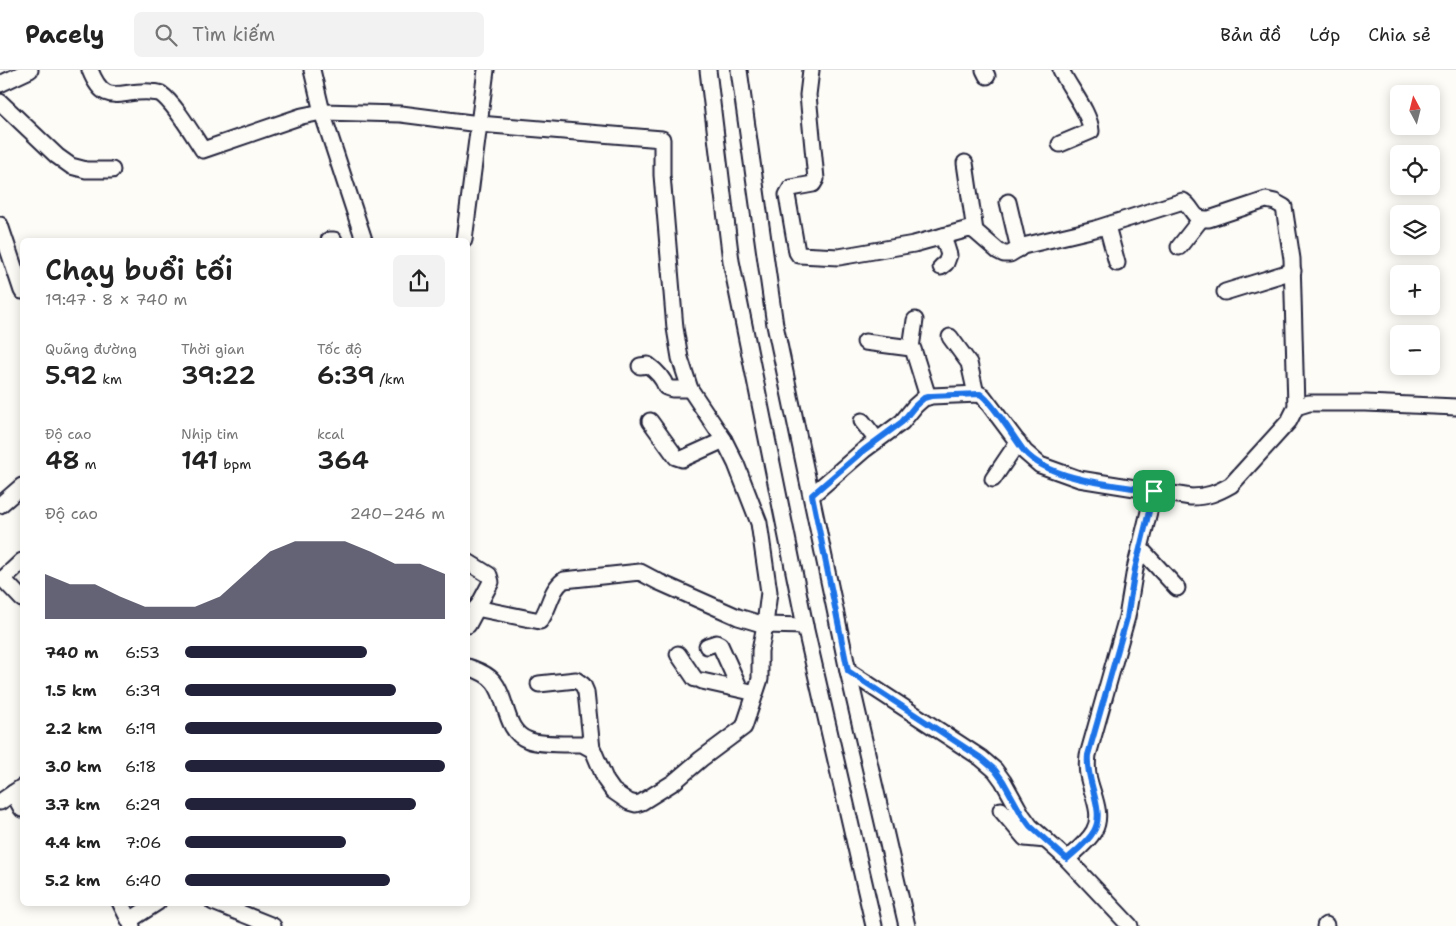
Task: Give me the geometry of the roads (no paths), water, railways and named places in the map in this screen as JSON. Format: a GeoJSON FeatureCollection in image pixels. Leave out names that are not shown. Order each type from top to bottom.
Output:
{"type":"FeatureCollection","features":[{"type":"Feature","properties":{"kind":"street"},"geometry":{"type":"LineString","coordinates":[[0,84],[30,70]]}},
{"type":"Feature","properties":{"kind":"street"},"geometry":{"type":"LineString","coordinates":[[90,70],[94,80],[103,92],[115,96],[141,92],[159,93],[168,101],[203,150],[302,116],[322,112],[401,114],[479,124],[662,139],[662,174],[675,328],[680,358],[690,389],[724,440],[736,464],[759,523],[769,592],[766,625],[761,643],[760,679],[747,721],[740,731],[701,759],[674,782],[636,804],[629,802],[613,791],[606,782],[592,749],[586,692],[583,685],[576,680],[539,684]]}},
{"type":"Feature","properties":{"kind":"street"},"geometry":{"type":"LineString","coordinates":[[312,70],[322,112],[363,238]]}},
{"type":"Feature","properties":{"kind":"street"},"geometry":{"type":"LineString","coordinates":[[464,238],[486,70]]}},
{"type":"Feature","properties":{"kind":"street"},"geometry":{"type":"LineString","coordinates":[[708,70],[731,261],[805,626],[874,926]]}},
{"type":"Feature","properties":{"kind":"street"},"geometry":{"type":"LineString","coordinates":[[739,70],[776,325],[848,671],[908,926]]}},
{"type":"Feature","properties":{"kind":"street"},"geometry":{"type":"LineString","coordinates":[[812,70],[808,95],[816,179],[813,184],[790,188],[786,195],[799,255],[839,257],[914,244],[963,230],[975,231],[998,251],[1010,254],[1023,246],[1107,226],[1183,201],[1187,203],[1196,217],[1209,219],[1266,200],[1282,205],[1287,217],[1293,271],[1296,407],[1289,421],[1230,485],[1219,492],[1205,497],[1079,479],[1040,465],[1025,452],[983,396],[976,394],[928,397],[915,406],[902,422],[877,440],[812,495]]}},
{"type":"Feature","properties":{"kind":"street"},"geometry":{"type":"LineString","coordinates":[[1060,144],[1090,131],[1091,128],[1087,117],[1061,70]]}},
{"type":"Feature","properties":{"kind":"street"},"geometry":{"type":"LineString","coordinates":[[0,102],[57,156],[71,166],[86,170],[112,170]]}},
{"type":"Feature","properties":{"kind":"street"},"geometry":{"type":"LineString","coordinates":[[965,162],[975,231]]}},
{"type":"Feature","properties":{"kind":"street"},"geometry":{"type":"LineString","coordinates":[[1008,202],[1019,249]]}},
{"type":"Feature","properties":{"kind":"street"},"geometry":{"type":"LineString","coordinates":[[1179,247],[1201,219]]}},
{"type":"Feature","properties":{"kind":"street"},"geometry":{"type":"LineString","coordinates":[[0,226],[20,285]]}},
{"type":"Feature","properties":{"kind":"street"},"geometry":{"type":"LineString","coordinates":[[1107,226],[1117,263]]}},
{"type":"Feature","properties":{"kind":"street"},"geometry":{"type":"LineString","coordinates":[[941,267],[946,263],[949,256],[943,236]]}},
{"type":"Feature","properties":{"kind":"street"},"geometry":{"type":"LineString","coordinates":[[1225,292],[1293,271]]}},
{"type":"Feature","properties":{"kind":"street"},"geometry":{"type":"LineString","coordinates":[[915,320],[911,348],[928,397]]}},
{"type":"Feature","properties":{"kind":"street"},"geometry":{"type":"LineString","coordinates":[[950,337],[969,363],[976,394]]}},
{"type":"Feature","properties":{"kind":"street"},"geometry":{"type":"LineString","coordinates":[[865,342],[911,348]]}},
{"type":"Feature","properties":{"kind":"street"},"geometry":{"type":"LineString","coordinates":[[640,366],[648,365],[653,368],[666,387],[690,389]]}},
{"type":"Feature","properties":{"kind":"street"},"geometry":{"type":"LineString","coordinates":[[1296,407],[1309,402],[1456,408]]}},
{"type":"Feature","properties":{"kind":"street"},"geometry":{"type":"LineString","coordinates":[[650,421],[676,457],[682,459],[724,440]]}},
{"type":"Feature","properties":{"kind":"street"},"geometry":{"type":"LineString","coordinates":[[862,421],[877,440]]}},
{"type":"Feature","properties":{"kind":"street"},"geometry":{"type":"LineString","coordinates":[[993,480],[1018,442]]}},
{"type":"Feature","properties":{"kind":"street"},"geometry":{"type":"LineString","coordinates":[[0,505],[20,488]]}},
{"type":"Feature","properties":{"kind":"street"},"geometry":{"type":"LineString","coordinates":[[1067,859],[1091,836],[1097,822],[1097,807],[1088,776],[1088,755],[1127,618],[1131,586],[1154,491]]}},
{"type":"Feature","properties":{"kind":"street"},"geometry":{"type":"LineString","coordinates":[[1140,548],[1177,588]]}},
{"type":"Feature","properties":{"kind":"street"},"geometry":{"type":"LineString","coordinates":[[20,563],[2,579],[20,597]]}},
{"type":"Feature","properties":{"kind":"street"},"geometry":{"type":"LineString","coordinates":[[470,563],[482,570],[490,578],[489,586],[470,621]]}},
{"type":"Feature","properties":{"kind":"street"},"geometry":{"type":"LineString","coordinates":[[476,608],[540,621],[552,594],[564,580],[640,572],[658,582],[738,617],[766,625],[805,626]]}},
{"type":"Feature","properties":{"kind":"street"},"geometry":{"type":"LineString","coordinates":[[707,646],[716,643],[720,645],[740,689]]}},
{"type":"Feature","properties":{"kind":"street"},"geometry":{"type":"LineString","coordinates":[[678,654],[699,680],[756,692]]}},
{"type":"Feature","properties":{"kind":"street"},"geometry":{"type":"LineString","coordinates":[[470,668],[489,676],[494,681],[509,720],[518,734],[528,741],[582,744],[592,749]]}},
{"type":"Feature","properties":{"kind":"street"},"geometry":{"type":"LineString","coordinates":[[848,671],[981,758],[995,770],[1030,826],[1067,859],[1130,926]]}},
{"type":"Feature","properties":{"kind":"street"},"geometry":{"type":"LineString","coordinates":[[0,802],[18,790]]}},
{"type":"Feature","properties":{"kind":"street"},"geometry":{"type":"LineString","coordinates":[[1001,810],[1024,838],[1046,840]]}},
{"type":"Feature","properties":{"kind":"street"},"geometry":{"type":"LineString","coordinates":[[122,906],[131,923],[153,906]]}},
{"type":"Feature","properties":{"kind":"street"},"geometry":{"type":"LineString","coordinates":[[223,906],[273,926]]}}]}
